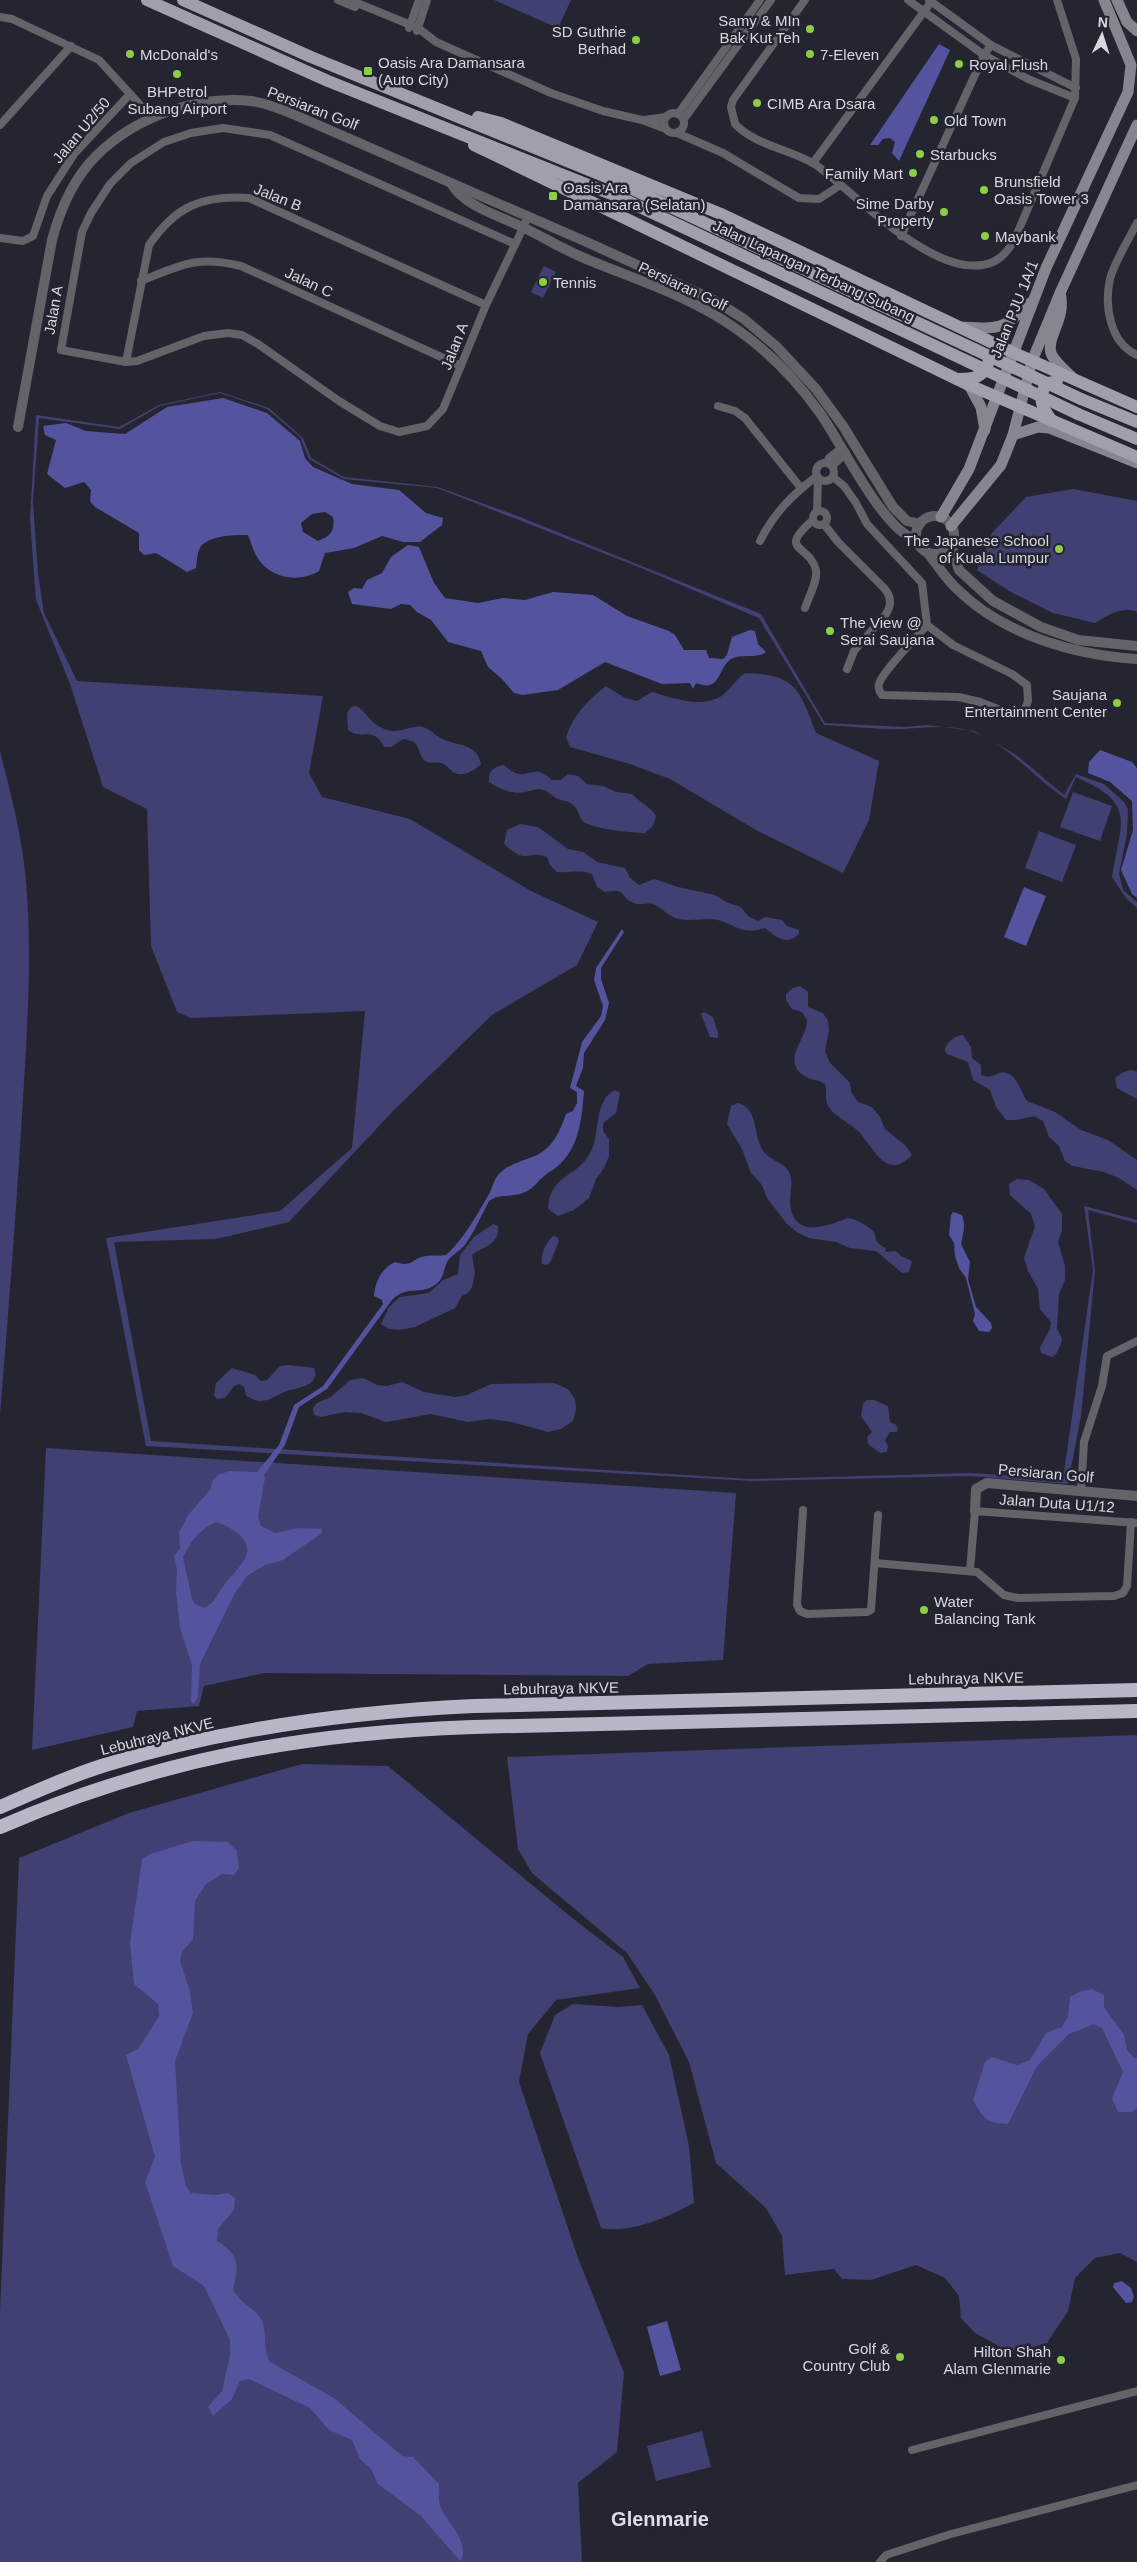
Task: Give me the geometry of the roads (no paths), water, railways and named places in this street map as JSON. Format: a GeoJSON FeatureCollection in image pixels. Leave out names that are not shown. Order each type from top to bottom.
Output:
{"type":"FeatureCollection","features":[{"type":"Feature","properties":{"kind":"highway","name":"Lebuhraya NKVE"},"geometry":{"type":"LineString","coordinates":[[0,1807],[71,1776],[144,1754],[296,1721],[368,1712],[474,1706],[1137,1690]]}},
{"type":"Feature","properties":{"kind":"highway"},"geometry":{"type":"LineString","coordinates":[[0,1827],[75,1797],[201,1759],[340,1735],[464,1728],[1137,1711]]}},
{"type":"Feature","properties":{"kind":"main road","name":"Jalan Lapangan Terbang Subang"},"geometry":{"type":"LineString","coordinates":[[147,0],[312,74],[621,198],[1078,414],[1137,439]]}},
{"type":"Feature","properties":{"kind":"main road","name":"Jalan Lapangan Terbang Subang"},"geometry":{"type":"LineString","coordinates":[[183,0],[311,57],[611,179],[1081,399],[1137,422]]}},
{"type":"Feature","properties":{"kind":"main road","name":"Jalan PJU 1A/1"},"geometry":{"type":"LineString","coordinates":[[941,517],[958,490],[985,431],[1012,352],[1034,298],[1131,83],[1131,64],[1127,51],[1104,0]]}},
{"type":"Feature","properties":{"kind":"main road"},"geometry":{"type":"LineString","coordinates":[[1117,0],[1127,22],[1137,32]]}},
{"type":"Feature","properties":{"kind":"main road"},"geometry":{"type":"LineString","coordinates":[[439,108],[501,123],[722,214],[1012,352],[1137,407]]}},
{"type":"Feature","properties":{"kind":"main road"},"geometry":{"type":"LineString","coordinates":[[435,122],[488,154],[969,386],[1137,457]]}},
{"type":"Feature","properties":{"kind":"main road"},"geometry":{"type":"LineString","coordinates":[[951,526],[992,479],[1001,465],[1013,435],[1032,361],[1060,293],[1137,125]]}},
{"type":"Feature","properties":{"kind":"main road"},"geometry":{"type":"LineString","coordinates":[[1060,293],[1063,307],[1050,350],[1053,357],[1076,380]]}},
{"type":"Feature","properties":{"kind":"main road"},"geometry":{"type":"LineString","coordinates":[[958,326],[992,328],[1001,326],[1011,322],[1034,298]]}},
{"type":"Feature","properties":{"kind":"main road"},"geometry":{"type":"LineString","coordinates":[[955,378],[971,379],[981,376],[988,366],[988,349],[974,334]]}},
{"type":"Feature","properties":{"kind":"main road"},"geometry":{"type":"LineString","coordinates":[[1052,420],[1043,409],[1041,395],[1044,388],[1048,383],[1055,381],[1076,380]]}},
{"type":"Feature","properties":{"kind":"main road"},"geometry":{"type":"LineString","coordinates":[[969,386],[982,407],[985,431]]}},
{"type":"Feature","properties":{"kind":"main road"},"geometry":{"type":"LineString","coordinates":[[1013,435],[1038,427],[1049,428],[1137,463]]}},
{"type":"Feature","properties":{"kind":"street"},"geometry":{"type":"LineString","coordinates":[[338,0],[415,30]]}},
{"type":"Feature","properties":{"kind":"street"},"geometry":{"type":"LineString","coordinates":[[350,0],[415,30],[436,42],[551,93],[603,111],[642,120],[723,153],[799,198],[819,199],[839,186]]}},
{"type":"Feature","properties":{"kind":"street"},"geometry":{"type":"LineString","coordinates":[[415,30],[419,0]]}},
{"type":"Feature","properties":{"kind":"street"},"geometry":{"type":"LineString","coordinates":[[415,30],[427,0]]}},
{"type":"Feature","properties":{"kind":"street"},"geometry":{"type":"LineString","coordinates":[[677,133],[683,129],[681,116],[760,0]]}},
{"type":"Feature","properties":{"kind":"street"},"geometry":{"type":"LineString","coordinates":[[642,120],[681,116],[771,0]]}},
{"type":"Feature","properties":{"kind":"street"},"geometry":{"type":"LineString","coordinates":[[805,0],[733,100],[731,107],[735,124],[739,129],[780,150],[813,163],[901,236],[949,261],[962,264],[993,262],[1005,253],[1014,241],[1075,98],[1076,59],[1057,0]]}},
{"type":"Feature","properties":{"kind":"street"},"geometry":{"type":"LineString","coordinates":[[908,0],[984,55],[1028,79],[1075,98]]}},
{"type":"Feature","properties":{"kind":"street"},"geometry":{"type":"LineString","coordinates":[[813,163],[924,12],[930,1],[990,45],[1076,88]]}},
{"type":"Feature","properties":{"kind":"street"},"geometry":{"type":"LineString","coordinates":[[0,17],[12,20],[99,60],[152,118]]}},
{"type":"Feature","properties":{"kind":"street"},"geometry":{"type":"LineString","coordinates":[[901,236],[990,45]]}},
{"type":"Feature","properties":{"kind":"street"},"geometry":{"type":"LineString","coordinates":[[0,125],[71,46]]}},
{"type":"Feature","properties":{"kind":"street","name":"Jalan U2/50"},"geometry":{"type":"LineString","coordinates":[[0,238],[23,241],[33,236],[47,196],[74,154],[130,94]]}},
{"type":"Feature","properties":{"kind":"street","name":"Persiaran Golf"},"geometry":{"type":"LineString","coordinates":[[18,427],[57,221],[80,176],[96,156],[114,140],[152,118],[205,102],[252,101],[295,115],[528,216],[714,300],[744,319],[776,346],[816,389],[834,413],[893,507],[907,521],[920,524]]}},
{"type":"Feature","properties":{"kind":"street"},"geometry":{"type":"LineString","coordinates":[[666,117],[664,121],[666,129]]}},
{"type":"Feature","properties":{"kind":"street","name":"Jalan A"},"geometry":{"type":"LineString","coordinates":[[515,244],[270,135],[223,128],[191,133],[164,142],[131,163],[110,184],[91,213],[82,232],[61,350],[126,362],[138,361],[204,336],[228,332],[258,344],[380,426],[400,432],[427,426],[436,419],[443,409],[486,304],[523,228],[528,216]]}},
{"type":"Feature","properties":{"kind":"street","name":"Persiaran Golf"},"geometry":{"type":"LineString","coordinates":[[450,182],[455,190],[466,199],[582,257],[699,306],[752,340],[771,357],[819,412],[887,518],[904,534],[916,540]]}},
{"type":"Feature","properties":{"kind":"street","name":"Jalan B"},"geometry":{"type":"LineString","coordinates":[[126,362],[149,245],[159,231],[178,212],[202,200],[233,197],[249,198],[486,304]]}},
{"type":"Feature","properties":{"kind":"street"},"geometry":{"type":"LineString","coordinates":[[1137,222],[1110,279],[1108,303],[1112,326],[1118,340],[1129,352],[1137,355]]}},
{"type":"Feature","properties":{"kind":"street","name":"Jalan C"},"geometry":{"type":"LineString","coordinates":[[141,281],[188,262],[217,260],[242,266],[461,366]]}},
{"type":"Feature","properties":{"kind":"street"},"geometry":{"type":"LineString","coordinates":[[771,357],[776,346]]}},
{"type":"Feature","properties":{"kind":"street"},"geometry":{"type":"LineString","coordinates":[[718,406],[735,411],[745,418],[801,488]]}},
{"type":"Feature","properties":{"kind":"street"},"geometry":{"type":"LineString","coordinates":[[819,511],[820,478],[817,467],[830,465],[844,450]]}},
{"type":"Feature","properties":{"kind":"street"},"geometry":{"type":"LineString","coordinates":[[830,465],[834,471],[833,477]]}},
{"type":"Feature","properties":{"kind":"street"},"geometry":{"type":"LineString","coordinates":[[760,542],[778,511],[801,488],[820,478],[833,477],[844,486],[867,524],[922,583],[928,625],[953,646],[1024,681],[1029,693],[1023,714],[1013,715],[980,702],[960,697],[882,695],[879,690],[879,683],[887,668],[900,658],[928,625]]}},
{"type":"Feature","properties":{"kind":"street"},"geometry":{"type":"LineString","coordinates":[[805,608],[816,575],[816,568],[797,545],[796,538],[813,520],[812,516],[819,511]]}},
{"type":"Feature","properties":{"kind":"street"},"geometry":{"type":"LineString","coordinates":[[819,511],[827,516],[824,524]]}},
{"type":"Feature","properties":{"kind":"street"},"geometry":{"type":"LineString","coordinates":[[1137,646],[1078,640],[1041,627],[994,602],[959,570],[951,545],[954,532],[951,526],[941,517],[929,517],[920,524],[916,540],[956,588],[987,613],[1035,637],[1078,652],[1137,659]]}},
{"type":"Feature","properties":{"kind":"street"},"geometry":{"type":"LineString","coordinates":[[813,520],[817,525],[824,524]]}},
{"type":"Feature","properties":{"kind":"street"},"geometry":{"type":"LineString","coordinates":[[824,524],[838,542],[884,588],[890,598],[886,614],[854,651],[847,669]]}},
{"type":"Feature","properties":{"kind":"street"},"geometry":{"type":"LineString","coordinates":[[927,552],[938,554],[951,545]]}},
{"type":"Feature","properties":{"kind":"street"},"geometry":{"type":"LineString","coordinates":[[1081,1492],[1084,1442],[1102,1386],[1106,1356],[1137,1341]]}},
{"type":"Feature","properties":{"kind":"street","name":"Persiaran Golf"},"geometry":{"type":"LineString","coordinates":[[974,1510],[976,1489],[987,1483],[1137,1496]]}},
{"type":"Feature","properties":{"kind":"street"},"geometry":{"type":"LineString","coordinates":[[803,1510],[797,1605],[800,1611],[807,1614],[867,1612],[872,1606],[878,1515]]}},
{"type":"Feature","properties":{"kind":"street"},"geometry":{"type":"LineString","coordinates":[[970,1570],[974,1510]]}},
{"type":"Feature","properties":{"kind":"street","name":"Jalan Duta U1/12"},"geometry":{"type":"LineString","coordinates":[[974,1510],[1134,1523]]}},
{"type":"Feature","properties":{"kind":"street"},"geometry":{"type":"LineString","coordinates":[[876,1563],[970,1570],[983,1575],[1004,1595],[1018,1598],[1114,1596],[1123,1593],[1127,1586],[1134,1523]]}},
{"type":"Feature","properties":{"kind":"street"},"geometry":{"type":"LineString","coordinates":[[912,2450],[1137,2391]]}},
{"type":"Feature","properties":{"kind":"street"},"geometry":{"type":"LineString","coordinates":[[880,2562],[886,2555],[951,2534],[1137,2484]]}},
{"type":"Feature","properties":{"kind":"place","name":"Samy & MIn Bak Kut Teh"},"geometry":{"type":"Point","coordinates":[810,29]}},
{"type":"Feature","properties":{"kind":"place","name":"SD Guthrie Berhad"},"geometry":{"type":"Point","coordinates":[636,40]}},
{"type":"Feature","properties":{"kind":"place","name":"McDonald's"},"geometry":{"type":"Point","coordinates":[130,54]}},
{"type":"Feature","properties":{"kind":"place","name":"7-Eleven"},"geometry":{"type":"Point","coordinates":[810,54]}},
{"type":"Feature","properties":{"kind":"place","name":"Royal Flush"},"geometry":{"type":"Point","coordinates":[959,64]}},
{"type":"Feature","properties":{"kind":"place","name":"Oasis Ara Damansara (Auto City)"},"geometry":{"type":"Point","coordinates":[368,71]}},
{"type":"Feature","properties":{"kind":"place","name":"BHPetrol Subang Airport"},"geometry":{"type":"Point","coordinates":[177,74]}},
{"type":"Feature","properties":{"kind":"place","name":"CIMB Ara Dsara"},"geometry":{"type":"Point","coordinates":[757,103]}},
{"type":"Feature","properties":{"kind":"place","name":"Old Town"},"geometry":{"type":"Point","coordinates":[934,120]}},
{"type":"Feature","properties":{"kind":"place","name":"Starbucks"},"geometry":{"type":"Point","coordinates":[920,154]}},
{"type":"Feature","properties":{"kind":"place","name":"Family Mart"},"geometry":{"type":"Point","coordinates":[913,173]}},
{"type":"Feature","properties":{"kind":"place","name":"Brunsfield Oasis Tower 3"},"geometry":{"type":"Point","coordinates":[984,190]}},
{"type":"Feature","properties":{"kind":"place","name":"Oasis Ara Damansara (Selatan)"},"geometry":{"type":"Point","coordinates":[553,196]}},
{"type":"Feature","properties":{"kind":"place","name":"Sime Darby Property"},"geometry":{"type":"Point","coordinates":[944,212]}},
{"type":"Feature","properties":{"kind":"place","name":"Maybank"},"geometry":{"type":"Point","coordinates":[985,236]}},
{"type":"Feature","properties":{"kind":"place","name":"Tennis"},"geometry":{"type":"Point","coordinates":[543,282]}},
{"type":"Feature","properties":{"kind":"place","name":"The Japanese School of Kuala Lumpur"},"geometry":{"type":"Point","coordinates":[1059,549]}},
{"type":"Feature","properties":{"kind":"place","name":"The View @ Serai Saujana"},"geometry":{"type":"Point","coordinates":[830,631]}},
{"type":"Feature","properties":{"kind":"place","name":"Saujana Entertainment Center"},"geometry":{"type":"Point","coordinates":[1117,703]}},
{"type":"Feature","properties":{"kind":"place","name":"Water Balancing Tank"},"geometry":{"type":"Point","coordinates":[924,1610]}},
{"type":"Feature","properties":{"kind":"place","name":"Golf & Country Club"},"geometry":{"type":"Point","coordinates":[900,2357]}},
{"type":"Feature","properties":{"kind":"place","name":"Hilton Shah Alam Glenmarie"},"geometry":{"type":"Point","coordinates":[1061,2360]}},
{"type":"Feature","properties":{"kind":"district","name":"Glenmarie"},"geometry":{"type":"Point","coordinates":[660,2519]}}]}
